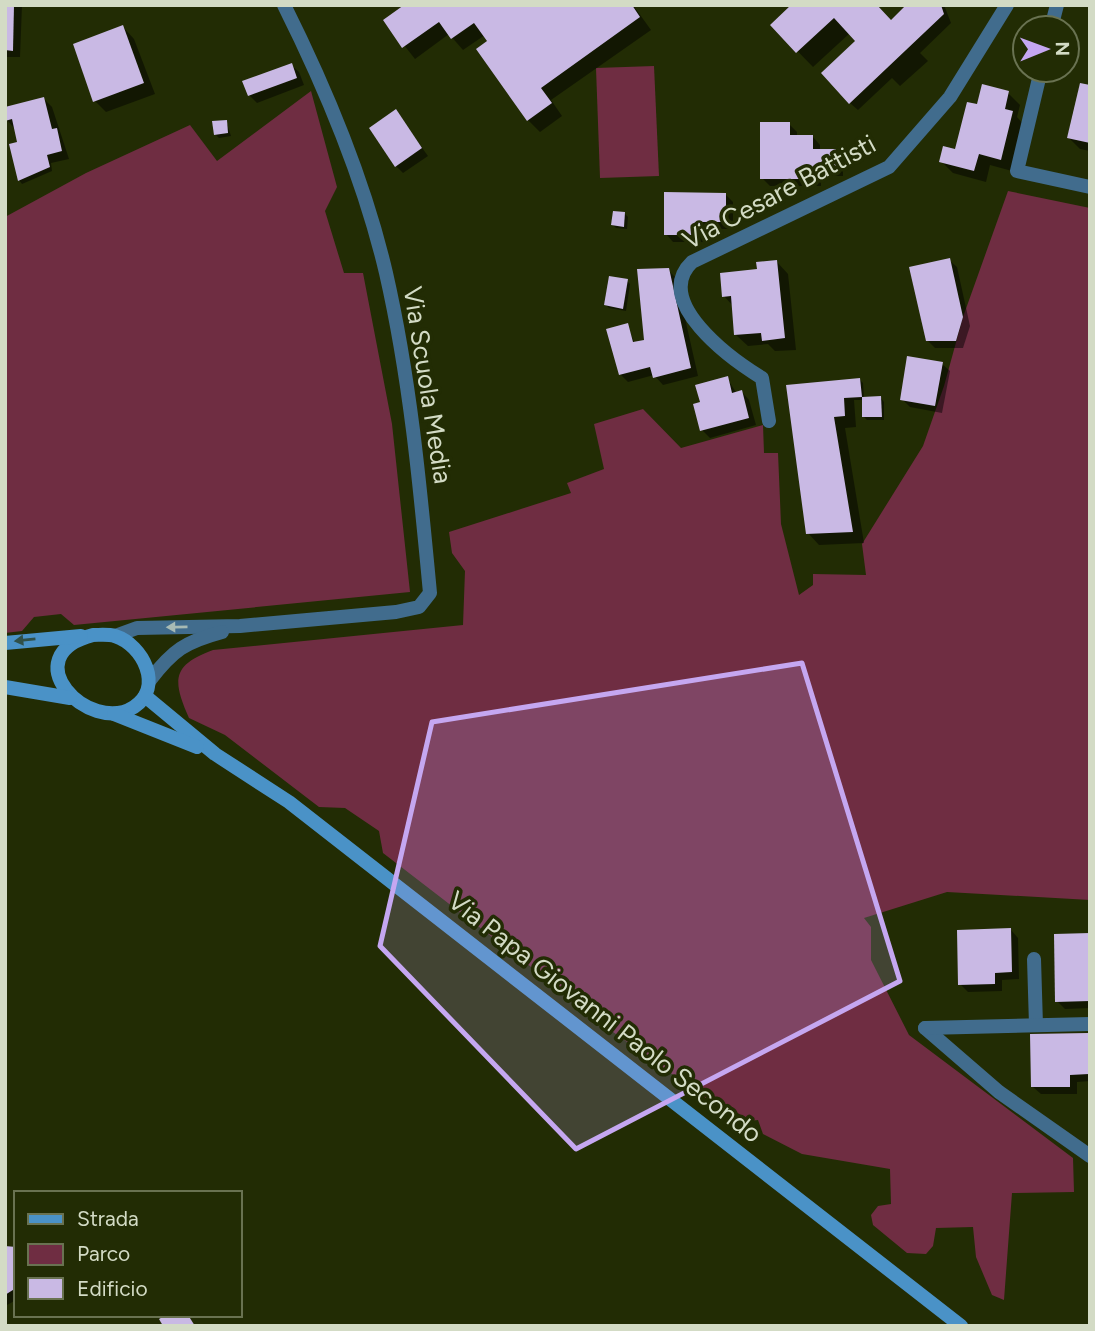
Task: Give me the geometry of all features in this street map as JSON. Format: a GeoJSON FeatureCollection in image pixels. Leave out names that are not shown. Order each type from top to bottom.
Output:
{"type":"FeatureCollection","features":[{"type":"Feature","properties":{"kind":"main road"},"geometry":{"type":"LineString","coordinates":[[70,698],[57,667],[60,652],[74,640],[93,635]]}},
{"type":"Feature","properties":{"kind":"main road"},"geometry":{"type":"LineString","coordinates":[[5,643],[93,635],[115,636],[136,650],[146,665],[150,680],[145,696],[134,707],[114,714]]}},
{"type":"Feature","properties":{"kind":"main road"},"geometry":{"type":"LineString","coordinates":[[5,687],[70,698],[215,754]]}},
{"type":"Feature","properties":{"kind":"main road"},"geometry":{"type":"LineString","coordinates":[[145,696],[215,754]]}},
{"type":"Feature","properties":{"kind":"main road","name":"Via Papa Giovanni Paolo Secondo"},"geometry":{"type":"LineString","coordinates":[[215,754],[289,802],[961,1326]]}},
{"type":"Feature","properties":{"kind":"street","name":"Via Scuola Media"},"geometry":{"type":"LineString","coordinates":[[240,626],[396,612],[419,607],[430,593],[404,360],[386,271],[360,182],[324,86],[284,5]]}},
{"type":"Feature","properties":{"kind":"street","name":"Via Cesare Battisti"},"geometry":{"type":"LineString","coordinates":[[769,421],[762,378],[733,360],[697,324],[682,296],[679,285],[681,272],[692,262],[889,167],[950,97],[1007,5]]}},
{"type":"Feature","properties":{"kind":"street"},"geometry":{"type":"LineString","coordinates":[[1038,84],[1017,170],[1090,187]]}},
{"type":"Feature","properties":{"kind":"street"},"geometry":{"type":"LineString","coordinates":[[115,636],[137,628],[240,626]]}},
{"type":"Feature","properties":{"kind":"street"},"geometry":{"type":"LineString","coordinates":[[150,680],[170,654],[192,640],[240,626]]}},
{"type":"Feature","properties":{"kind":"street"},"geometry":{"type":"LineString","coordinates":[[1034,959],[1036,1025]]}},
{"type":"Feature","properties":{"kind":"street"},"geometry":{"type":"LineString","coordinates":[[1090,1024],[925,1028],[999,1092],[1086,1153],[1090,1136]]}},
{"type":"Feature","properties":{"kind":"highlighted area"},"geometry":{"type":"Polygon","coordinates":[[[802,663],[900,981],[576,1149],[380,946],[432,722],[802,663]]]}},
{"type":"Feature","properties":{"kind":"green space"},"geometry":{"type":"Polygon","coordinates":[[[654,66],[659,176],[600,178],[596,68],[654,66]]]}},
{"type":"Feature","properties":{"kind":"green space"},"geometry":{"type":"Polygon","coordinates":[[[311,91],[337,187],[325,211],[344,273],[363,273],[392,424],[410,592],[74,625],[61,614],[34,617],[22,631],[5,633],[5,217],[86,173],[190,125],[217,161],[311,91]]]}},
{"type":"Feature","properties":{"kind":"green space"},"geometry":{"type":"Polygon","coordinates":[[[1008,191],[1090,208],[1090,900],[947,892],[864,918],[871,927],[871,960],[909,1035],[1073,1158],[1074,1192],[1012,1193],[1004,1300],[992,1295],[976,1257],[973,1227],[936,1228],[933,1246],[926,1254],[907,1253],[873,1225],[871,1215],[878,1206],[891,1204],[890,1169],[802,1154],[763,1134],[758,1120],[749,1121],[718,1099],[710,1101],[606,1027],[602,1009],[585,992],[565,993],[383,853],[379,831],[345,808],[319,807],[225,735],[189,718],[178,684],[183,668],[213,650],[463,625],[465,571],[452,553],[449,532],[571,493],[567,483],[604,469],[594,424],[643,409],[681,448],[763,425],[764,453],[778,453],[781,524],[799,595],[813,585],[813,574],[866,575],[862,544],[923,446],[944,386],[963,317],[1008,191]]]}},
{"type":"Feature","properties":{"kind":"building"},"geometry":{"type":"Polygon","coordinates":[[[5,5],[14,5],[13,51],[5,50],[5,5]]]}},
{"type":"Feature","properties":{"kind":"building"},"geometry":{"type":"Polygon","coordinates":[[[404,5],[632,5],[640,17],[541,88],[552,103],[527,121],[476,49],[487,41],[474,23],[451,39],[439,22],[402,48],[383,20],[404,5]]]}},
{"type":"Feature","properties":{"kind":"building"},"geometry":{"type":"Polygon","coordinates":[[[791,5],[877,5],[891,20],[906,5],[941,5],[944,14],[849,104],[821,73],[855,41],[834,18],[796,53],[770,25],[791,5]]]}},
{"type":"Feature","properties":{"kind":"building"},"geometry":{"type":"Polygon","coordinates":[[[123,25],[144,83],[93,102],[73,44],[123,25]]]}},
{"type":"Feature","properties":{"kind":"building"},"geometry":{"type":"Polygon","coordinates":[[[292,63],[297,78],[248,96],[242,81],[292,63]]]}},
{"type":"Feature","properties":{"kind":"building"},"geometry":{"type":"Polygon","coordinates":[[[982,84],[1009,91],[1005,109],[1013,111],[1001,160],[979,154],[974,171],[939,162],[943,146],[955,149],[967,102],[977,104],[982,84]]]}},
{"type":"Feature","properties":{"kind":"building"},"geometry":{"type":"Polygon","coordinates":[[[1080,84],[1090,85],[1090,143],[1067,138],[1080,84]]]}},
{"type":"Feature","properties":{"kind":"building"},"geometry":{"type":"Polygon","coordinates":[[[44,97],[52,129],[57,128],[62,151],[47,155],[50,167],[18,181],[9,144],[17,142],[12,119],[5,121],[5,107],[44,97]]]}},
{"type":"Feature","properties":{"kind":"building"},"geometry":{"type":"Polygon","coordinates":[[[396,109],[422,148],[395,167],[369,128],[396,109]]]}},
{"type":"Feature","properties":{"kind":"building"},"geometry":{"type":"Polygon","coordinates":[[[227,120],[228,133],[214,135],[212,121],[227,120]]]}},
{"type":"Feature","properties":{"kind":"building"},"geometry":{"type":"Polygon","coordinates":[[[760,122],[790,122],[790,135],[813,135],[813,149],[836,149],[836,169],[814,169],[814,179],[760,179],[760,122]]]}},
{"type":"Feature","properties":{"kind":"building"},"geometry":{"type":"Polygon","coordinates":[[[664,192],[726,193],[726,222],[700,222],[700,235],[664,235],[664,192]]]}},
{"type":"Feature","properties":{"kind":"building"},"geometry":{"type":"Polygon","coordinates":[[[613,211],[625,212],[624,227],[611,225],[613,211]]]}},
{"type":"Feature","properties":{"kind":"building"},"geometry":{"type":"Polygon","coordinates":[[[950,258],[963,317],[956,341],[926,341],[909,267],[950,258]]]}},
{"type":"Feature","properties":{"kind":"building"},"geometry":{"type":"Polygon","coordinates":[[[777,260],[785,338],[762,341],[761,333],[734,335],[731,296],[722,297],[720,273],[757,269],[756,262],[777,260]]]}},
{"type":"Feature","properties":{"kind":"building"},"geometry":{"type":"Polygon","coordinates":[[[669,268],[691,368],[653,378],[650,367],[619,375],[606,329],[628,323],[633,342],[644,340],[637,269],[669,268]]]}},
{"type":"Feature","properties":{"kind":"building"},"geometry":{"type":"Polygon","coordinates":[[[609,276],[628,279],[623,309],[604,305],[609,276]]]}},
{"type":"Feature","properties":{"kind":"building"},"geometry":{"type":"Polygon","coordinates":[[[907,356],[943,362],[935,406],[900,400],[907,356]]]}},
{"type":"Feature","properties":{"kind":"building"},"geometry":{"type":"Polygon","coordinates":[[[728,376],[732,393],[742,390],[749,418],[700,431],[693,404],[700,402],[695,385],[728,376]]]}},
{"type":"Feature","properties":{"kind":"building"},"geometry":{"type":"Polygon","coordinates":[[[860,378],[862,397],[844,398],[845,416],[834,417],[853,532],[806,534],[786,385],[860,378]]]}},
{"type":"Feature","properties":{"kind":"building"},"geometry":{"type":"Polygon","coordinates":[[[881,396],[882,417],[862,417],[862,397],[881,396]]]}},
{"type":"Feature","properties":{"kind":"building"},"geometry":{"type":"Polygon","coordinates":[[[1011,928],[1012,972],[995,973],[995,984],[958,985],[957,930],[1011,928]]]}},
{"type":"Feature","properties":{"kind":"building"},"geometry":{"type":"Polygon","coordinates":[[[1090,933],[1090,1001],[1055,1002],[1054,934],[1090,933]]]}},
{"type":"Feature","properties":{"kind":"building"},"geometry":{"type":"Polygon","coordinates":[[[1088,1033],[1089,1074],[1070,1075],[1070,1087],[1031,1087],[1030,1034],[1088,1033]]]}},
{"type":"Feature","properties":{"kind":"building"},"geometry":{"type":"Polygon","coordinates":[[[5,1246],[14,1247],[14,1289],[5,1295],[5,1246]]]}},
{"type":"Feature","properties":{"kind":"building"},"geometry":{"type":"Polygon","coordinates":[[[189,1317],[195,1326],[163,1326],[159,1319],[189,1317]]]}}]}
